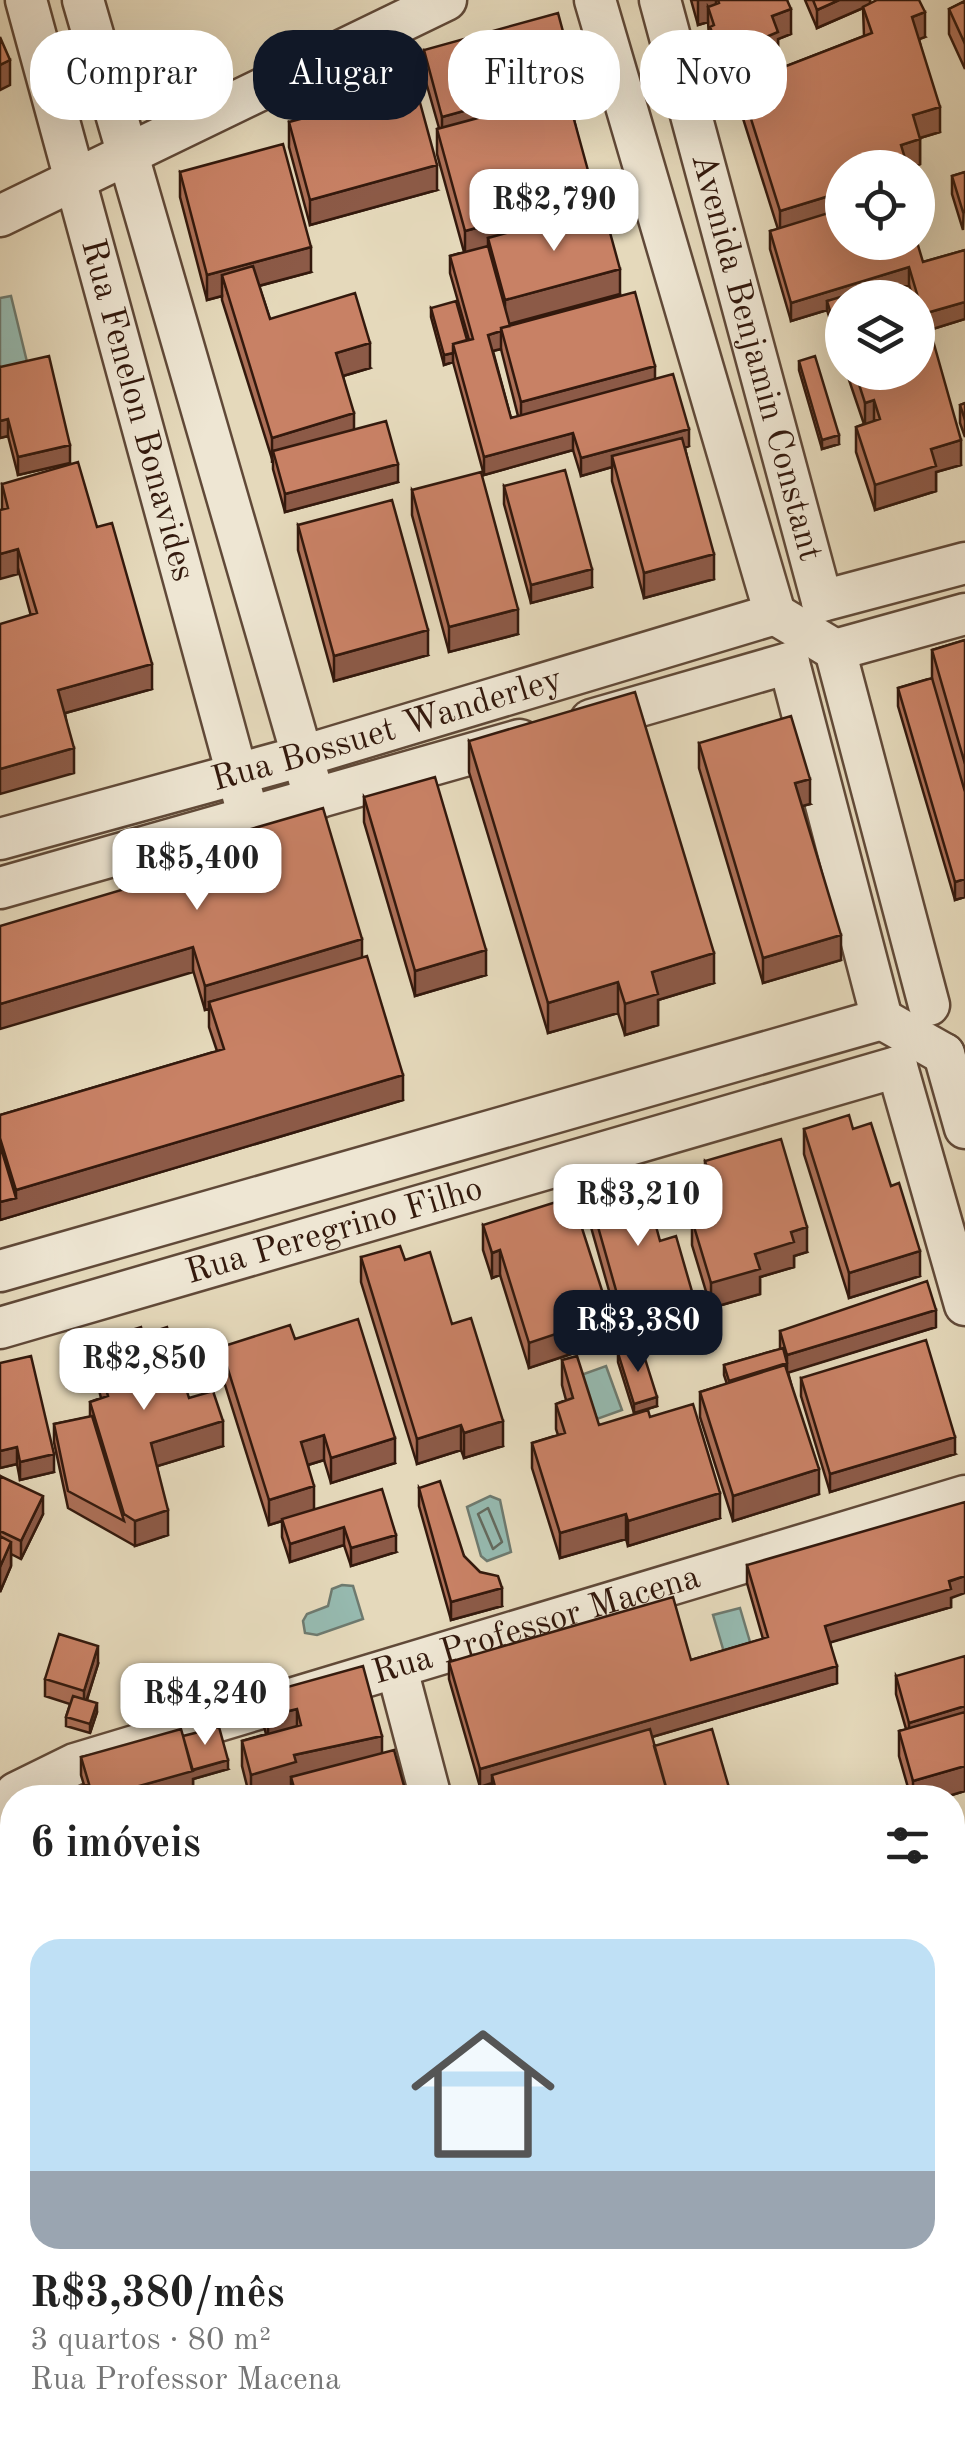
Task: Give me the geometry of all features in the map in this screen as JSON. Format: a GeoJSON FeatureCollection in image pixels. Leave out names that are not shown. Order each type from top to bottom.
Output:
{"type":"FeatureCollection","features":[{"type":"Feature","properties":{"kind":"street","name":"Rua Fenelon Bonavides"},"geometry":{"type":"LineString","coordinates":[[26,0],[249,818]]}},
{"type":"Feature","properties":{"kind":"street","name":"Rua Fenelon Bonavides"},"geometry":{"type":"LineString","coordinates":[[83,0],[316,800]]}},
{"type":"Feature","properties":{"kind":"street"},"geometry":{"type":"LineString","coordinates":[[0,216],[446,0]]}},
{"type":"Feature","properties":{"kind":"street","name":"Avenida Benjamin Constant"},"geometry":{"type":"LineString","coordinates":[[595,0],[805,632],[928,1032],[965,1128]]}},
{"type":"Feature","properties":{"kind":"street","name":"Avenida Benjamin Constant"},"geometry":{"type":"LineString","coordinates":[[660,0],[805,632]]}},
{"type":"Feature","properties":{"kind":"street","name":"Rua Bossuet Wanderley"},"geometry":{"type":"LineString","coordinates":[[0,888],[316,800],[805,632],[965,563]]}},
{"type":"Feature","properties":{"kind":"street","name":"Rua Bossuet Wanderley"},"geometry":{"type":"LineString","coordinates":[[0,839],[236,773],[805,632],[965,614]]}},
{"type":"Feature","properties":{"kind":"street","name":"Avenida Benjamin Constant"},"geometry":{"type":"LineString","coordinates":[[928,1032],[965,1306]]}},
{"type":"Feature","properties":{"kind":"street","name":"Rua Peregrino Filho"},"geometry":{"type":"LineString","coordinates":[[0,1271],[928,1032]]}},
{"type":"Feature","properties":{"kind":"street","name":"Rua Peregrino Filho"},"geometry":{"type":"LineString","coordinates":[[0,1328],[928,1032]]}},
{"type":"Feature","properties":{"kind":"street","name":"Rua Professor Macena"},"geometry":{"type":"LineString","coordinates":[[32,1785],[75,1764],[965,1496]]}},
{"type":"Feature","properties":{"kind":"street"},"geometry":{"type":"LineString","coordinates":[[397,1669],[428,1785]]}},
{"type":"Feature","properties":{"kind":"water"},"geometry":{"type":"Polygon","coordinates":[[[11,296],[28,366],[0,372],[0,298],[11,296]]]}},
{"type":"Feature","properties":{"kind":"water"},"geometry":{"type":"Polygon","coordinates":[[[606,1366],[622,1410],[597,1419],[581,1375],[606,1366]]]}},
{"type":"Feature","properties":{"kind":"water"},"geometry":{"type":"Polygon","coordinates":[[[490,1496],[500,1500],[511,1552],[487,1561],[481,1556],[467,1507],[490,1496]]]}},
{"type":"Feature","properties":{"kind":"water"},"geometry":{"type":"Polygon","coordinates":[[[353,1586],[363,1619],[317,1635],[305,1633],[303,1621],[307,1614],[328,1606],[332,1589],[353,1586]]]}},
{"type":"Feature","properties":{"kind":"water"},"geometry":{"type":"Polygon","coordinates":[[[740,1608],[753,1652],[726,1659],[713,1615],[740,1608]]]}},
{"type":"Feature","properties":{"kind":"building"},"geometry":{"type":"Polygon","coordinates":[[[718,0],[787,0],[791,9],[772,16],[777,30],[711,30],[714,25],[708,7],[719,3],[718,0]]]}},
{"type":"Feature","properties":{"kind":"building"},"geometry":{"type":"Polygon","coordinates":[[[813,0],[839,0],[817,10],[813,0]]]}},
{"type":"Feature","properties":{"kind":"building"},"geometry":{"type":"Polygon","coordinates":[[[877,0],[919,0],[925,12],[912,17],[940,107],[913,115],[920,139],[901,145],[903,150],[825,150],[825,197],[780,211],[751,120],[787,120],[787,66],[872,33],[863,7],[877,0]]]}},
{"type":"Feature","properties":{"kind":"building"},"geometry":{"type":"Polygon","coordinates":[[[965,1],[965,44],[949,9],[965,1]]]}},
{"type":"Feature","properties":{"kind":"building"},"geometry":{"type":"Polygon","coordinates":[[[558,13],[563,30],[496,30],[558,13]]]}},
{"type":"Feature","properties":{"kind":"building"},"geometry":{"type":"Polygon","coordinates":[[[0,37],[10,60],[0,65],[0,37]]]}},
{"type":"Feature","properties":{"kind":"building"},"geometry":{"type":"Polygon","coordinates":[[[448,43],[448,115],[442,117],[428,65],[428,49],[448,43]]]}},
{"type":"Feature","properties":{"kind":"building"},"geometry":{"type":"Polygon","coordinates":[[[425,120],[437,165],[310,200],[289,122],[425,120]]]}},
{"type":"Feature","properties":{"kind":"building"},"geometry":{"type":"Polygon","coordinates":[[[470,120],[574,120],[595,196],[465,231],[437,129],[470,120]]]}},
{"type":"Feature","properties":{"kind":"building"},"geometry":{"type":"Polygon","coordinates":[[[283,144],[311,247],[207,275],[180,172],[283,144]]]}},
{"type":"Feature","properties":{"kind":"building"},"geometry":{"type":"Polygon","coordinates":[[[965,172],[965,212],[963,212],[952,176],[965,172]]]}},
{"type":"Feature","properties":{"kind":"building"},"geometry":{"type":"Polygon","coordinates":[[[603,207],[620,269],[505,300],[488,238],[603,207]]]}},
{"type":"Feature","properties":{"kind":"building"},"geometry":{"type":"Polygon","coordinates":[[[825,214],[825,260],[923,262],[965,250],[965,302],[935,311],[935,280],[913,280],[909,267],[866,280],[825,280],[825,293],[791,303],[770,231],[825,214]]]}},
{"type":"Feature","properties":{"kind":"building"},"geometry":{"type":"Polygon","coordinates":[[[488,246],[510,326],[488,335],[511,418],[673,374],[689,429],[581,458],[573,433],[484,457],[453,344],[473,339],[450,256],[488,246]]]}},
{"type":"Feature","properties":{"kind":"building"},"geometry":{"type":"Polygon","coordinates":[[[253,266],[270,319],[355,293],[370,343],[336,353],[354,413],[272,438],[222,275],[253,266]]]}},
{"type":"Feature","properties":{"kind":"building"},"geometry":{"type":"Polygon","coordinates":[[[635,292],[655,366],[521,402],[501,328],[635,292]]]}},
{"type":"Feature","properties":{"kind":"building"},"geometry":{"type":"Polygon","coordinates":[[[456,301],[467,340],[453,344],[453,353],[444,355],[431,308],[456,301]]]}},
{"type":"Feature","properties":{"kind":"building"},"geometry":{"type":"Polygon","coordinates":[[[935,348],[961,440],[931,449],[936,466],[875,485],[856,427],[880,419],[874,400],[865,403],[861,390],[935,390],[935,348]]]}},
{"type":"Feature","properties":{"kind":"building"},"geometry":{"type":"Polygon","coordinates":[[[49,356],[70,445],[18,457],[8,419],[0,421],[0,367],[49,356]]]}},
{"type":"Feature","properties":{"kind":"building"},"geometry":{"type":"Polygon","coordinates":[[[815,356],[839,435],[822,440],[799,361],[815,356]]]}},
{"type":"Feature","properties":{"kind":"building"},"geometry":{"type":"Polygon","coordinates":[[[386,421],[398,464],[285,494],[273,451],[386,421]]]}},
{"type":"Feature","properties":{"kind":"building"},"geometry":{"type":"Polygon","coordinates":[[[682,438],[714,554],[644,573],[612,456],[682,438]]]}},
{"type":"Feature","properties":{"kind":"building"},"geometry":{"type":"Polygon","coordinates":[[[78,462],[97,527],[112,523],[152,664],[58,690],[74,748],[0,769],[0,624],[37,613],[18,549],[0,554],[0,510],[8,508],[2,484],[78,462]]]}},
{"type":"Feature","properties":{"kind":"building"},"geometry":{"type":"Polygon","coordinates":[[[565,470],[592,569],[531,585],[504,486],[565,470]]]}},
{"type":"Feature","properties":{"kind":"building"},"geometry":{"type":"Polygon","coordinates":[[[481,472],[518,609],[449,627],[412,490],[481,472]]]}},
{"type":"Feature","properties":{"kind":"building"},"geometry":{"type":"Polygon","coordinates":[[[392,500],[428,630],[334,656],[298,525],[392,500]]]}},
{"type":"Feature","properties":{"kind":"building"},"geometry":{"type":"Polygon","coordinates":[[[965,640],[965,764],[932,650],[965,640]]]}},
{"type":"Feature","properties":{"kind":"building"},"geometry":{"type":"Polygon","coordinates":[[[932,678],[965,792],[965,879],[955,882],[898,688],[932,678]]]}},
{"type":"Feature","properties":{"kind":"building"},"geometry":{"type":"Polygon","coordinates":[[[635,692],[714,953],[652,972],[658,994],[625,1004],[618,982],[548,1003],[469,741],[635,692]]]}},
{"type":"Feature","properties":{"kind":"building"},"geometry":{"type":"Polygon","coordinates":[[[791,716],[810,779],[795,783],[841,935],[763,958],[699,743],[791,716]]]}},
{"type":"Feature","properties":{"kind":"building"},"geometry":{"type":"Polygon","coordinates":[[[435,777],[486,950],[415,971],[364,797],[435,777]]]}},
{"type":"Feature","properties":{"kind":"building"},"geometry":{"type":"Polygon","coordinates":[[[323,808],[362,939],[205,986],[193,947],[0,1004],[0,926],[172,875],[165,854],[323,808]]]}},
{"type":"Feature","properties":{"kind":"building"},"geometry":{"type":"Polygon","coordinates":[[[367,956],[403,1075],[16,1190],[0,1138],[0,1115],[224,1049],[209,1002],[367,956]]]}},
{"type":"Feature","properties":{"kind":"building"},"geometry":{"type":"Polygon","coordinates":[[[849,1115],[853,1129],[871,1123],[891,1186],[899,1183],[920,1251],[849,1273],[804,1129],[849,1115]]]}},
{"type":"Feature","properties":{"kind":"building"},"geometry":{"type":"Polygon","coordinates":[[[781,1139],[807,1227],[791,1232],[794,1242],[755,1254],[760,1269],[711,1283],[692,1220],[720,1212],[705,1161],[781,1139]]]}},
{"type":"Feature","properties":{"kind":"building"},"geometry":{"type":"Polygon","coordinates":[[[0,1145],[16,1198],[0,1202],[0,1145]]]}},
{"type":"Feature","properties":{"kind":"building"},"geometry":{"type":"Polygon","coordinates":[[[621,1179],[624,1192],[645,1186],[660,1241],[676,1236],[693,1295],[623,1315],[587,1188],[621,1179]]]}},
{"type":"Feature","properties":{"kind":"building"},"geometry":{"type":"Polygon","coordinates":[[[572,1197],[606,1303],[579,1311],[583,1325],[529,1343],[500,1250],[492,1253],[483,1225],[572,1197]]]}},
{"type":"Feature","properties":{"kind":"building"},"geometry":{"type":"Polygon","coordinates":[[[400,1246],[405,1260],[430,1252],[452,1324],[471,1318],[503,1421],[464,1433],[461,1425],[417,1439],[361,1257],[400,1246]]]}},
{"type":"Feature","properties":{"kind":"building"},"geometry":{"type":"Polygon","coordinates":[[[927,1281],[936,1310],[787,1355],[780,1331],[927,1281]]]}},
{"type":"Feature","properties":{"kind":"building"},"geometry":{"type":"Polygon","coordinates":[[[358,1319],[395,1438],[331,1458],[324,1435],[301,1442],[314,1486],[269,1500],[221,1347],[290,1325],[295,1339],[358,1319]]]}},
{"type":"Feature","properties":{"kind":"building"},"geometry":{"type":"Polygon","coordinates":[[[141,1327],[143,1335],[167,1327],[189,1398],[213,1391],[223,1421],[151,1443],[168,1510],[135,1521],[124,1514],[90,1402],[108,1396],[93,1342],[141,1327]]]}},
{"type":"Feature","properties":{"kind":"building"},"geometry":{"type":"Polygon","coordinates":[[[926,1340],[955,1437],[830,1474],[801,1378],[926,1340]]]}},
{"type":"Feature","properties":{"kind":"building"},"geometry":{"type":"Polygon","coordinates":[[[641,1346],[657,1397],[634,1404],[618,1353],[641,1346]]]}},
{"type":"Feature","properties":{"kind":"building"},"geometry":{"type":"Polygon","coordinates":[[[783,1348],[787,1363],[729,1381],[724,1365],[783,1348]]]}},
{"type":"Feature","properties":{"kind":"building"},"geometry":{"type":"Polygon","coordinates":[[[31,1356],[54,1454],[20,1462],[17,1447],[0,1451],[0,1363],[31,1356]]]}},
{"type":"Feature","properties":{"kind":"building"},"geometry":{"type":"Polygon","coordinates":[[[577,1356],[599,1425],[648,1410],[650,1417],[693,1404],[720,1493],[628,1521],[626,1514],[560,1533],[532,1443],[565,1433],[556,1404],[573,1398],[562,1360],[577,1356]]]}},
{"type":"Feature","properties":{"kind":"building"},"geometry":{"type":"Polygon","coordinates":[[[785,1365],[819,1469],[733,1496],[700,1392],[785,1365]]]}},
{"type":"Feature","properties":{"kind":"building"},"geometry":{"type":"Polygon","coordinates":[[[92,1416],[124,1521],[68,1491],[54,1424],[92,1416]]]}},
{"type":"Feature","properties":{"kind":"building"},"geometry":{"type":"Polygon","coordinates":[[[0,1476],[43,1496],[21,1541],[0,1531],[0,1476]]]}},
{"type":"Feature","properties":{"kind":"building"},"geometry":{"type":"Polygon","coordinates":[[[440,1481],[464,1556],[480,1572],[498,1576],[502,1588],[451,1602],[419,1488],[440,1481]]]}},
{"type":"Feature","properties":{"kind":"building"},"geometry":{"type":"Polygon","coordinates":[[[382,1489],[396,1535],[351,1548],[344,1527],[290,1544],[282,1519],[382,1489]]]}},
{"type":"Feature","properties":{"kind":"building"},"geometry":{"type":"Polygon","coordinates":[[[965,1502],[965,1576],[949,1581],[951,1589],[825,1626],[837,1666],[480,1769],[449,1662],[673,1597],[691,1660],[768,1637],[747,1565],[965,1502]]]}},
{"type":"Feature","properties":{"kind":"building"},"geometry":{"type":"Polygon","coordinates":[[[0,1536],[11,1542],[0,1567],[0,1536]]]}},
{"type":"Feature","properties":{"kind":"building"},"geometry":{"type":"Polygon","coordinates":[[[59,1634],[98,1646],[84,1691],[45,1679],[59,1634]]]}},
{"type":"Feature","properties":{"kind":"building"},"geometry":{"type":"Polygon","coordinates":[[[965,1656],[965,1706],[909,1723],[896,1676],[965,1656]]]}},
{"type":"Feature","properties":{"kind":"building"},"geometry":{"type":"Polygon","coordinates":[[[363,1666],[382,1736],[294,1755],[296,1762],[251,1775],[242,1741],[301,1725],[297,1709],[268,1716],[262,1694],[363,1666]]]}},
{"type":"Feature","properties":{"kind":"building"},"geometry":{"type":"Polygon","coordinates":[[[73,1696],[97,1703],[90,1724],[66,1717],[73,1696]]]}},
{"type":"Feature","properties":{"kind":"building"},"geometry":{"type":"Polygon","coordinates":[[[965,1712],[965,1766],[913,1781],[899,1731],[965,1712]]]}},
{"type":"Feature","properties":{"kind":"building"},"geometry":{"type":"Polygon","coordinates":[[[219,1727],[228,1760],[192,1770],[183,1736],[219,1727]]]}},
{"type":"Feature","properties":{"kind":"building"},"geometry":{"type":"Polygon","coordinates":[[[181,1729],[193,1771],[143,1785],[85,1785],[89,1784],[81,1757],[181,1729]]]}},
{"type":"Feature","properties":{"kind":"building"},"geometry":{"type":"Polygon","coordinates":[[[650,1729],[665,1785],[495,1785],[492,1775],[650,1729]]]}},
{"type":"Feature","properties":{"kind":"building"},"geometry":{"type":"Polygon","coordinates":[[[712,1729],[728,1785],[665,1785],[654,1746],[712,1729]]]}},
{"type":"Feature","properties":{"kind":"building"},"geometry":{"type":"Polygon","coordinates":[[[394,1750],[404,1785],[293,1785],[291,1777],[394,1750]]]}}]}
